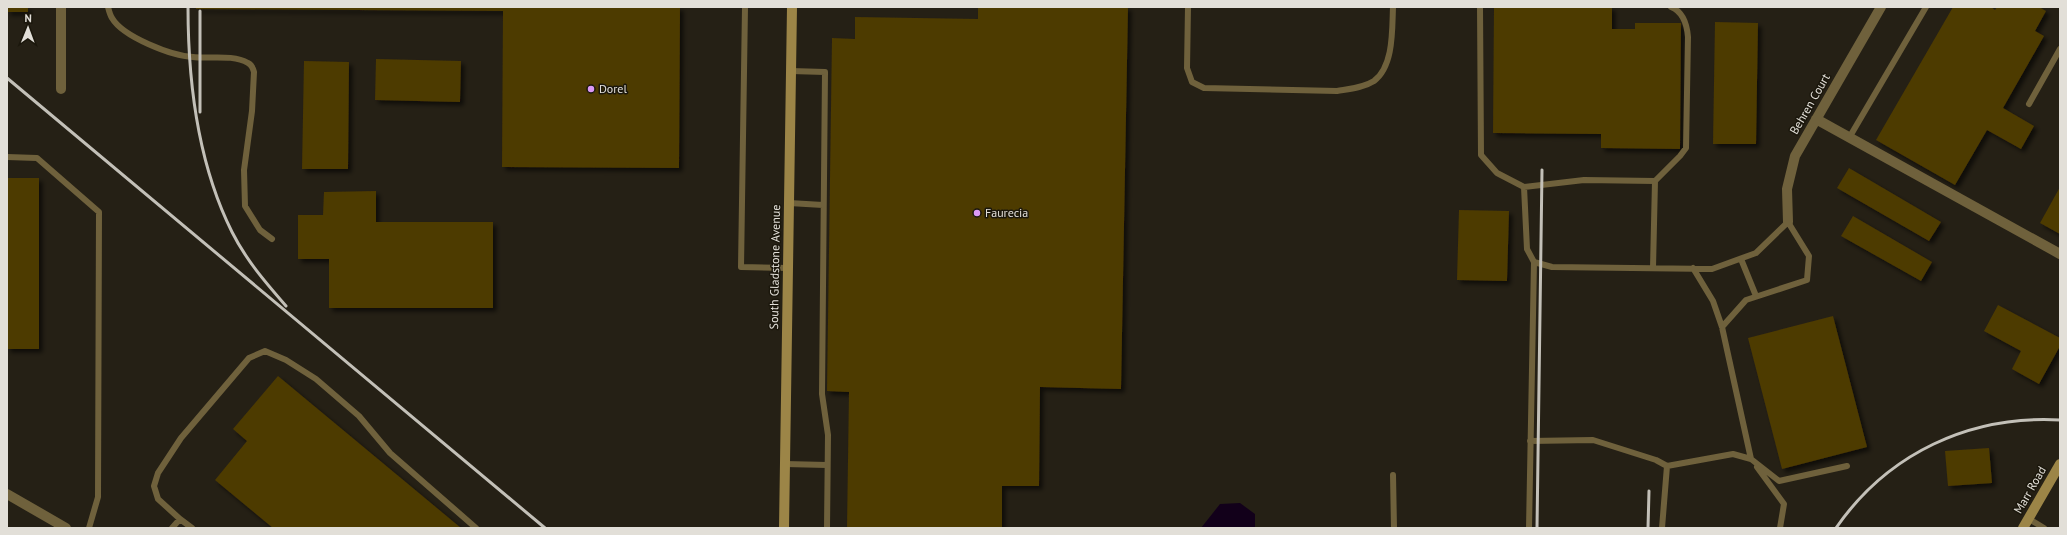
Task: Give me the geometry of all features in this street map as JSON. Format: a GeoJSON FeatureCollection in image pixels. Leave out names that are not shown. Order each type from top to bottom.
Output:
{"type":"FeatureCollection","features":[{"type":"Feature","properties":{"kind":"street"},"geometry":{"type":"LineString","coordinates":[[61,89],[62,7]]}},
{"type":"Feature","properties":{"kind":"street","name":"South Gladstone Avenue"},"geometry":{"type":"LineString","coordinates":[[784,528],[792,7]]}},
{"type":"Feature","properties":{"kind":"street","name":"Behren Court"},"geometry":{"type":"LineString","coordinates":[[1788,222],[1787,189],[1795,156],[1881,7]]}},
{"type":"Feature","properties":{"kind":"street"},"geometry":{"type":"LineString","coordinates":[[1816,120],[2060,254]]}},
{"type":"Feature","properties":{"kind":"street","name":"Marr Road"},"geometry":{"type":"LineString","coordinates":[[2026,524],[2060,464]]}},
{"type":"Feature","properties":{"kind":"street"},"geometry":{"type":"LineString","coordinates":[[7,494],[66,528]]}},
{"type":"Feature","properties":{"kind":"lane"},"geometry":{"type":"LineString","coordinates":[[108,7],[112,19],[132,35],[155,48],[191,57],[235,59],[247,62],[253,67],[252,111],[244,170],[245,206],[260,230],[272,239]]}},
{"type":"Feature","properties":{"kind":"lane"},"geometry":{"type":"LineString","coordinates":[[745,7],[741,268],[788,268]]}},
{"type":"Feature","properties":{"kind":"lane"},"geometry":{"type":"LineString","coordinates":[[1188,7],[1187,68],[1192,82],[1204,88],[1337,90],[1356,88],[1374,81],[1383,70],[1389,57],[1392,7]]}},
{"type":"Feature","properties":{"kind":"lane"},"geometry":{"type":"LineString","coordinates":[[1480,7],[1481,155],[1496,173],[1524,187],[1584,180],[1655,181]]}},
{"type":"Feature","properties":{"kind":"lane"},"geometry":{"type":"LineString","coordinates":[[1653,268],[1655,181],[1686,148],[1687,23],[1677,9],[1671,7]]}},
{"type":"Feature","properties":{"kind":"lane"},"geometry":{"type":"LineString","coordinates":[[1849,138],[1926,7]]}},
{"type":"Feature","properties":{"kind":"lane"},"geometry":{"type":"LineString","coordinates":[[2029,104],[2060,49]]}},
{"type":"Feature","properties":{"kind":"lane"},"geometry":{"type":"LineString","coordinates":[[791,71],[825,72],[822,394],[828,435],[827,528]]}},
{"type":"Feature","properties":{"kind":"lane"},"geometry":{"type":"LineString","coordinates":[[7,157],[37,158],[99,212],[98,497],[89,528]]}},
{"type":"Feature","properties":{"kind":"lane"},"geometry":{"type":"LineString","coordinates":[[1524,187],[1527,249],[1534,262],[1529,528]]}},
{"type":"Feature","properties":{"kind":"lane"},"geometry":{"type":"LineString","coordinates":[[789,203],[823,205]]}},
{"type":"Feature","properties":{"kind":"lane"},"geometry":{"type":"LineString","coordinates":[[1534,262],[1552,267],[1712,269],[1756,254],[1788,222],[1809,256],[1807,280],[1746,300],[1722,326]]}},
{"type":"Feature","properties":{"kind":"lane"},"geometry":{"type":"LineString","coordinates":[[1741,259],[1756,296]]}},
{"type":"Feature","properties":{"kind":"lane"},"geometry":{"type":"LineString","coordinates":[[1693,268],[1713,301],[1722,326],[1751,459],[1784,504],[1780,528]]}},
{"type":"Feature","properties":{"kind":"lane"},"geometry":{"type":"LineString","coordinates":[[192,528],[158,499],[154,486],[158,473],[181,438],[249,358],[265,351],[286,360],[316,379],[359,416],[390,453],[476,528]]}},
{"type":"Feature","properties":{"kind":"lane"},"geometry":{"type":"LineString","coordinates":[[1530,441],[1592,440],[1656,460],[1667,466],[1733,454],[1751,459],[1779,481],[1847,466]]}},
{"type":"Feature","properties":{"kind":"lane"},"geometry":{"type":"LineString","coordinates":[[785,464],[828,465]]}},
{"type":"Feature","properties":{"kind":"lane"},"geometry":{"type":"LineString","coordinates":[[1662,528],[1667,466]]}},
{"type":"Feature","properties":{"kind":"lane"},"geometry":{"type":"LineString","coordinates":[[1393,475],[1394,528]]}},
{"type":"Feature","properties":{"kind":"lane"},"geometry":{"type":"LineString","coordinates":[[172,528],[180,519]]}},
{"type":"Feature","properties":{"kind":"lane"},"geometry":{"type":"LineString","coordinates":[[2026,524],[2044,528]]}},
{"type":"Feature","properties":{"kind":"shaded area"},"geometry":{"type":"Polygon","coordinates":[[[1240,503],[1255,514],[1255,528],[1201,528],[1220,504],[1240,503]]]}},
{"type":"Feature","properties":{"kind":"building"},"geometry":{"type":"Polygon","coordinates":[[[7,7],[28,7],[28,12],[7,12],[7,7]]]}},
{"type":"Feature","properties":{"kind":"building","name":"Dorel"},"geometry":{"type":"Polygon","coordinates":[[[196,7],[680,7],[679,168],[502,167],[503,11],[196,9],[196,7]]]}},
{"type":"Feature","properties":{"kind":"building","name":"Faurecia"},"geometry":{"type":"Polygon","coordinates":[[[978,7],[1128,7],[1121,389],[1040,387],[1039,486],[1002,486],[1002,528],[847,528],[849,392],[827,391],[832,38],[855,39],[855,17],[978,19],[978,7]]]}},
{"type":"Feature","properties":{"kind":"building"},"geometry":{"type":"Polygon","coordinates":[[[1494,7],[1612,7],[1612,29],[1635,29],[1635,23],[1681,23],[1680,149],[1601,148],[1601,134],[1493,133],[1494,7]]]}},
{"type":"Feature","properties":{"kind":"building"},"geometry":{"type":"Polygon","coordinates":[[[1953,7],[1991,7],[1995,10],[1997,7],[2039,7],[2046,11],[2035,31],[2044,36],[2003,108],[2034,126],[2021,149],[1987,130],[1955,185],[1876,140],[1953,7]]]}},
{"type":"Feature","properties":{"kind":"building"},"geometry":{"type":"Polygon","coordinates":[[[1715,22],[1758,23],[1756,144],[1713,144],[1715,22]]]}},
{"type":"Feature","properties":{"kind":"building"},"geometry":{"type":"Polygon","coordinates":[[[376,59],[461,61],[460,102],[375,100],[376,59]]]}},
{"type":"Feature","properties":{"kind":"building"},"geometry":{"type":"Polygon","coordinates":[[[304,61],[349,62],[348,169],[302,169],[304,61]]]}},
{"type":"Feature","properties":{"kind":"building"},"geometry":{"type":"Polygon","coordinates":[[[1849,168],[1941,222],[1929,241],[1837,188],[1849,168]]]}},
{"type":"Feature","properties":{"kind":"building"},"geometry":{"type":"Polygon","coordinates":[[[7,178],[39,178],[39,349],[7,349],[7,178]]]}},
{"type":"Feature","properties":{"kind":"building"},"geometry":{"type":"Polygon","coordinates":[[[2060,187],[2060,234],[2040,223],[2060,187]]]}},
{"type":"Feature","properties":{"kind":"building"},"geometry":{"type":"Polygon","coordinates":[[[376,191],[376,222],[493,222],[493,308],[329,308],[329,259],[298,259],[298,215],[323,215],[324,192],[376,191]]]}},
{"type":"Feature","properties":{"kind":"building"},"geometry":{"type":"Polygon","coordinates":[[[1459,210],[1509,211],[1507,281],[1457,280],[1459,210]]]}},
{"type":"Feature","properties":{"kind":"building"},"geometry":{"type":"Polygon","coordinates":[[[1853,216],[1932,262],[1921,281],[1841,236],[1853,216]]]}},
{"type":"Feature","properties":{"kind":"building"},"geometry":{"type":"Polygon","coordinates":[[[1998,305],[2060,338],[2060,346],[2039,384],[2012,369],[2021,351],[1984,331],[1998,305]]]}},
{"type":"Feature","properties":{"kind":"building"},"geometry":{"type":"Polygon","coordinates":[[[1833,316],[1867,447],[1782,469],[1748,338],[1833,316]]]}},
{"type":"Feature","properties":{"kind":"building"},"geometry":{"type":"Polygon","coordinates":[[[278,376],[461,528],[273,528],[215,480],[247,441],[233,429],[278,376]]]}},
{"type":"Feature","properties":{"kind":"building"},"geometry":{"type":"Polygon","coordinates":[[[1989,448],[1992,483],[1948,486],[1945,451],[1989,448]]]}},
{"type":"Feature","properties":{"kind":"railway"},"geometry":{"type":"LineString","coordinates":[[188,7],[188,36],[193,94],[203,151],[211,179],[220,206],[232,232],[257,271],[286,306]]}},
{"type":"Feature","properties":{"kind":"railway"},"geometry":{"type":"LineString","coordinates":[[200,11],[200,112]]}},
{"type":"Feature","properties":{"kind":"railway"},"geometry":{"type":"LineString","coordinates":[[7,78],[545,528]]}},
{"type":"Feature","properties":{"kind":"railway"},"geometry":{"type":"LineString","coordinates":[[1537,528],[1542,170]]}},
{"type":"Feature","properties":{"kind":"railway"},"geometry":{"type":"LineString","coordinates":[[1836,528],[1857,502],[1880,479],[1906,460],[1934,444],[1963,432],[1994,424],[2027,420],[2060,420]]}},
{"type":"Feature","properties":{"kind":"railway"},"geometry":{"type":"LineString","coordinates":[[1648,528],[1649,491]]}},
{"type":"Feature","properties":{"kind":"place","name":"Dorel"},"geometry":{"type":"Point","coordinates":[591,89]}},
{"type":"Feature","properties":{"kind":"place","name":"Faurecia"},"geometry":{"type":"Point","coordinates":[977,213]}}]}
